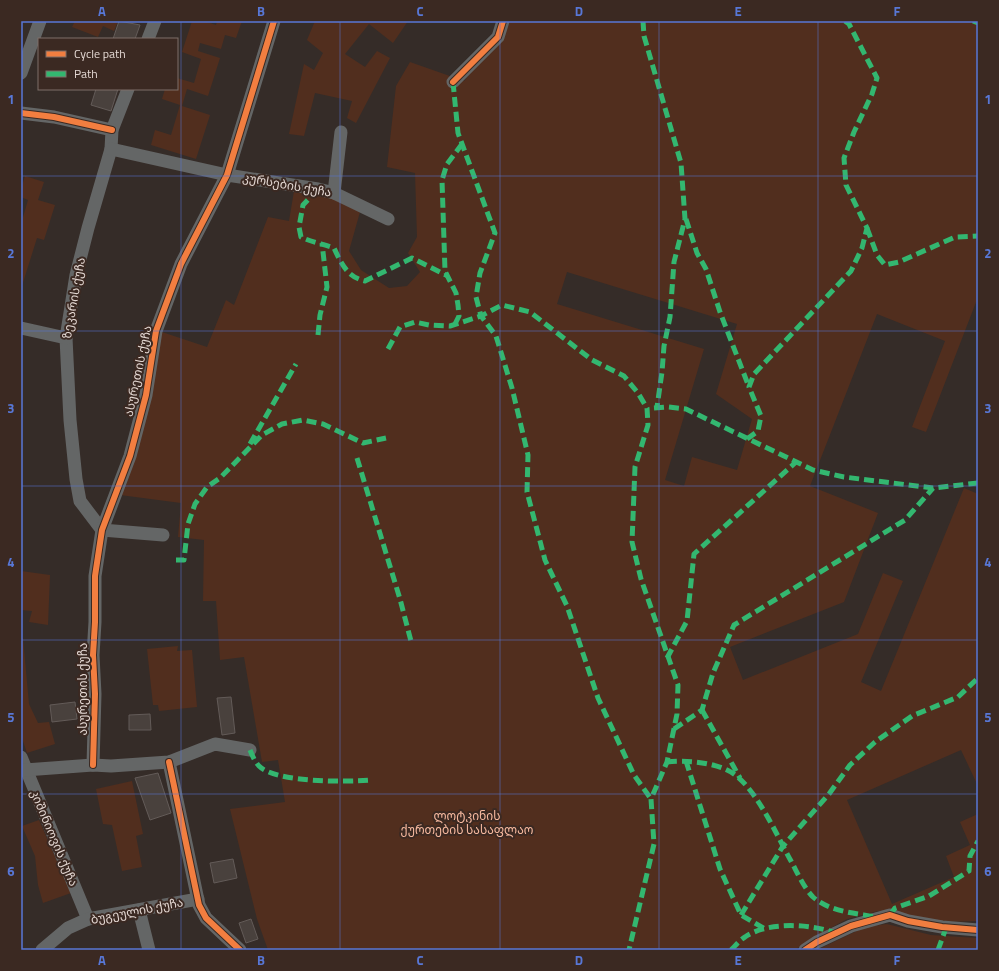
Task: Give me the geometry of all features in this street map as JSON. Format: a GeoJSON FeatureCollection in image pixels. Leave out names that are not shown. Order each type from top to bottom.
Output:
{"type":"FeatureCollection","features":[{"type":"Feature","properties":{"kind":"street"},"geometry":{"type":"LineString","coordinates":[[21,72],[40,21]]}},
{"type":"Feature","properties":{"kind":"street"},"geometry":{"type":"LineString","coordinates":[[148,38],[155,21]]}},
{"type":"Feature","properties":{"kind":"street","name":"ასურეთის ქუჩა"},"geometry":{"type":"LineString","coordinates":[[93,765],[95,694],[93,655],[95,576],[102,530],[130,456],[146,395],[156,331],[181,264],[227,175],[274,21]]}},
{"type":"Feature","properties":{"kind":"street"},"geometry":{"type":"LineString","coordinates":[[453,82],[498,38],[503,21]]}},
{"type":"Feature","properties":{"kind":"street","name":"ზეკარის ქუჩა"},"geometry":{"type":"LineString","coordinates":[[102,530],[80,501],[76,479],[70,420],[66,338],[76,275],[111,149],[112,130],[128,90]]}},
{"type":"Feature","properties":{"kind":"street"},"geometry":{"type":"LineString","coordinates":[[21,113],[54,117],[112,130]]}},
{"type":"Feature","properties":{"kind":"street"},"geometry":{"type":"LineString","coordinates":[[334,193],[341,132]]}},
{"type":"Feature","properties":{"kind":"street","name":"კურსების ქუჩა"},"geometry":{"type":"LineString","coordinates":[[111,149],[227,175],[318,188],[334,193],[388,219]]}},
{"type":"Feature","properties":{"kind":"street"},"geometry":{"type":"LineString","coordinates":[[21,328],[66,338]]}},
{"type":"Feature","properties":{"kind":"street"},"geometry":{"type":"LineString","coordinates":[[102,530],[162,535]]}},
{"type":"Feature","properties":{"kind":"street"},"geometry":{"type":"LineString","coordinates":[[22,762],[111,766],[169,762],[215,744],[250,750]]}},
{"type":"Feature","properties":{"kind":"street","name":"კიშინიოვის ქუჩა"},"geometry":{"type":"LineString","coordinates":[[22,762],[88,919]]}},
{"type":"Feature","properties":{"kind":"street"},"geometry":{"type":"LineString","coordinates":[[169,762],[198,899]]}},
{"type":"Feature","properties":{"kind":"street","name":"ბუგეულის ქუჩა"},"geometry":{"type":"LineString","coordinates":[[42,950],[68,928],[88,919],[198,899],[199,905],[206,918],[240,950]]}},
{"type":"Feature","properties":{"kind":"street"},"geometry":{"type":"LineString","coordinates":[[139,910],[149,950]]}},
{"type":"Feature","properties":{"kind":"street"},"geometry":{"type":"LineString","coordinates":[[805,950],[816,942],[851,926],[890,915],[908,921],[942,927],[968,931],[978,930]]}},
{"type":"Feature","properties":{"kind":"green space"},"geometry":{"type":"Polygon","coordinates":[[[75,21],[118,21],[114,31],[103,26],[98,37],[72,27],[75,21]]]}},
{"type":"Feature","properties":{"kind":"green space"},"geometry":{"type":"Polygon","coordinates":[[[192,21],[204,21],[216,25],[217,21],[242,21],[236,38],[225,35],[221,49],[200,43],[198,51],[220,58],[208,96],[187,89],[182,106],[210,115],[196,159],[151,145],[155,130],[171,135],[180,105],[162,99],[165,90],[178,90],[178,78],[194,83],[201,59],[182,52],[192,21]]]}},
{"type":"Feature","properties":{"kind":"green space"},"geometry":{"type":"Polygon","coordinates":[[[315,21],[408,21],[393,43],[369,24],[345,54],[365,67],[377,51],[390,58],[356,123],[347,118],[352,101],[315,93],[304,136],[289,134],[304,64],[314,70],[323,53],[307,40],[315,21]]]}},
{"type":"Feature","properties":{"kind":"green space","name":"ლოტკინის ქურთების სასაფლაო"},"geometry":{"type":"Polygon","coordinates":[[[510,21],[978,21],[978,297],[926,432],[912,427],[945,341],[877,314],[810,486],[878,513],[844,602],[730,647],[743,680],[858,634],[883,573],[903,581],[861,682],[881,691],[964,488],[978,494],[978,786],[961,750],[847,800],[892,904],[954,877],[946,856],[970,845],[960,822],[978,814],[978,921],[942,922],[878,911],[847,919],[812,938],[795,950],[268,950],[257,919],[230,809],[285,802],[278,760],[262,762],[244,657],[220,660],[216,601],[203,601],[204,540],[178,537],[181,503],[120,495],[159,331],[207,347],[226,300],[234,305],[268,217],[289,221],[294,191],[323,194],[360,212],[349,251],[361,270],[389,288],[407,286],[420,272],[408,253],[417,237],[415,173],[387,167],[396,86],[410,62],[464,81],[508,26],[510,21]],[[567,272],[557,304],[704,349],[665,480],[684,486],[692,457],[737,470],[752,419],[716,394],[737,324],[567,272]]]}},
{"type":"Feature","properties":{"kind":"green space"},"geometry":{"type":"Polygon","coordinates":[[[25,176],[44,182],[38,200],[55,205],[44,240],[37,238],[21,289],[21,224],[28,200],[21,197],[21,189],[25,176]]]}},
{"type":"Feature","properties":{"kind":"green space"},"geometry":{"type":"Polygon","coordinates":[[[21,571],[50,575],[48,625],[29,622],[32,611],[21,610],[21,571]]]}},
{"type":"Feature","properties":{"kind":"green space"},"geometry":{"type":"Polygon","coordinates":[[[21,638],[23,638],[29,704],[38,723],[49,722],[55,744],[27,753],[21,735],[21,638]]]}},
{"type":"Feature","properties":{"kind":"green space"},"geometry":{"type":"Polygon","coordinates":[[[178,646],[177,651],[192,650],[197,707],[159,711],[158,705],[153,705],[147,649],[178,646]]]}},
{"type":"Feature","properties":{"kind":"green space"},"geometry":{"type":"Polygon","coordinates":[[[132,781],[143,834],[136,836],[142,867],[122,871],[112,825],[103,824],[96,789],[132,781]]]}},
{"type":"Feature","properties":{"kind":"green space"},"geometry":{"type":"Polygon","coordinates":[[[39,820],[71,893],[43,903],[38,885],[35,856],[22,826],[39,820]]]}},
{"type":"Feature","properties":{"kind":"green space"},"geometry":{"type":"Polygon","coordinates":[[[887,924],[931,935],[978,938],[978,950],[817,950],[865,927],[887,924]]]}},
{"type":"Feature","properties":{"kind":"building"},"geometry":{"type":"Polygon","coordinates":[[[119,21],[140,25],[135,38],[113,38],[119,21]]]}},
{"type":"Feature","properties":{"kind":"building"},"geometry":{"type":"Polygon","coordinates":[[[96,90],[118,90],[111,111],[91,105],[96,90]]]}},
{"type":"Feature","properties":{"kind":"building"},"geometry":{"type":"Polygon","coordinates":[[[231,697],[235,733],[222,735],[217,698],[231,697]]]}},
{"type":"Feature","properties":{"kind":"building"},"geometry":{"type":"Polygon","coordinates":[[[75,702],[77,719],[52,722],[50,705],[75,702]]]}},
{"type":"Feature","properties":{"kind":"building"},"geometry":{"type":"Polygon","coordinates":[[[150,714],[151,730],[129,730],[129,715],[150,714]]]}},
{"type":"Feature","properties":{"kind":"building"},"geometry":{"type":"Polygon","coordinates":[[[158,773],[171,813],[150,820],[135,778],[158,773]]]}},
{"type":"Feature","properties":{"kind":"building"},"geometry":{"type":"Polygon","coordinates":[[[233,859],[237,878],[214,883],[210,863],[233,859]]]}},
{"type":"Feature","properties":{"kind":"building"},"geometry":{"type":"Polygon","coordinates":[[[251,919],[258,939],[246,943],[239,923],[251,919]]]}},
{"type":"Feature","properties":{"kind":"marked path"},"geometry":{"type":"LineString","coordinates":[[643,21],[644,36],[681,163],[685,219],[674,262],[670,317],[664,346],[657,407]]}},
{"type":"Feature","properties":{"kind":"marked path"},"geometry":{"type":"LineString","coordinates":[[747,439],[758,431],[761,416],[749,387],[754,374],[851,271],[862,248],[867,228],[846,185],[844,158],[854,132],[872,94],[877,78],[849,24],[845,21]]}},
{"type":"Feature","properties":{"kind":"marked path"},"geometry":{"type":"LineString","coordinates":[[973,21],[978,23]]}},
{"type":"Feature","properties":{"kind":"marked path"},"geometry":{"type":"LineString","coordinates":[[453,82],[458,133],[495,233],[480,273],[476,297],[481,316],[496,336],[512,388],[528,455],[527,492],[545,560],[567,606],[598,698],[634,775],[651,799]]}},
{"type":"Feature","properties":{"kind":"marked path"},"geometry":{"type":"LineString","coordinates":[[455,324],[459,316],[456,293],[445,271],[442,180],[447,164],[462,144]]}},
{"type":"Feature","properties":{"kind":"marked path"},"geometry":{"type":"LineString","coordinates":[[318,189],[303,205],[299,227],[301,237],[334,248],[342,264],[349,273],[365,281],[412,258],[448,276]]}},
{"type":"Feature","properties":{"kind":"marked path"},"geometry":{"type":"LineString","coordinates":[[686,219],[697,253],[706,269],[720,312],[749,387]]}},
{"type":"Feature","properties":{"kind":"marked path"},"geometry":{"type":"LineString","coordinates":[[867,228],[877,255],[885,265],[899,262],[955,237],[978,236]]}},
{"type":"Feature","properties":{"kind":"marked path"},"geometry":{"type":"LineString","coordinates":[[318,335],[320,315],[327,287],[322,243]]}},
{"type":"Feature","properties":{"kind":"marked path"},"geometry":{"type":"LineString","coordinates":[[388,349],[400,327],[415,322],[429,325],[450,326],[481,316],[502,305],[530,312],[592,360],[624,376],[638,393],[647,408],[648,425],[635,467],[632,542],[641,579],[678,685],[677,714],[667,762],[651,799],[654,844],[629,950]]}},
{"type":"Feature","properties":{"kind":"marked path"},"geometry":{"type":"LineString","coordinates":[[250,444],[296,364]]}},
{"type":"Feature","properties":{"kind":"marked path"},"geometry":{"type":"LineString","coordinates":[[654,408],[668,407],[686,409],[813,470],[844,477],[933,488],[978,483]]}},
{"type":"Feature","properties":{"kind":"marked path"},"geometry":{"type":"LineString","coordinates":[[176,560],[184,560],[188,524],[195,504],[207,487],[220,478],[262,435],[282,424],[303,420],[323,424],[363,443],[386,438]]}},
{"type":"Feature","properties":{"kind":"marked path"},"geometry":{"type":"LineString","coordinates":[[357,458],[400,599],[412,645]]}},
{"type":"Feature","properties":{"kind":"marked path"},"geometry":{"type":"LineString","coordinates":[[667,658],[687,621],[694,554],[796,462]]}},
{"type":"Feature","properties":{"kind":"marked path"},"geometry":{"type":"LineString","coordinates":[[674,729],[702,710],[713,673],[734,625],[905,520],[933,488]]}},
{"type":"Feature","properties":{"kind":"marked path"},"geometry":{"type":"LineString","coordinates":[[741,915],[783,846],[829,794],[850,765],[875,742],[912,716],[958,697],[978,678]]}},
{"type":"Feature","properties":{"kind":"marked path"},"geometry":{"type":"LineString","coordinates":[[702,710],[740,778]]}},
{"type":"Feature","properties":{"kind":"marked path"},"geometry":{"type":"LineString","coordinates":[[250,750],[259,766],[268,772],[280,776],[329,781],[371,780]]}},
{"type":"Feature","properties":{"kind":"marked path"},"geometry":{"type":"LineString","coordinates":[[667,762],[682,761],[706,763],[720,767],[737,776],[755,797],[764,811],[801,880],[813,897],[835,909],[876,917]]}},
{"type":"Feature","properties":{"kind":"marked path"},"geometry":{"type":"LineString","coordinates":[[686,761],[720,869],[741,915],[765,929]]}},
{"type":"Feature","properties":{"kind":"marked path"},"geometry":{"type":"LineString","coordinates":[[890,915],[895,908],[929,896],[969,871],[970,856],[978,841]]}},
{"type":"Feature","properties":{"kind":"marked path"},"geometry":{"type":"LineString","coordinates":[[731,950],[739,941],[754,932],[777,926],[802,926],[836,933]]}},
{"type":"Feature","properties":{"kind":"marked path"},"geometry":{"type":"LineString","coordinates":[[938,950],[946,928]]}},
{"type":"Feature","properties":{"kind":"cycle path"},"geometry":{"type":"LineString","coordinates":[[93,765],[95,694],[93,655],[95,576],[102,530],[130,456],[146,395],[156,331],[181,264],[227,175],[274,21]]}},
{"type":"Feature","properties":{"kind":"cycle path"},"geometry":{"type":"LineString","coordinates":[[453,82],[498,37],[503,21]]}},
{"type":"Feature","properties":{"kind":"cycle path"},"geometry":{"type":"LineString","coordinates":[[21,113],[54,117],[112,130]]}},
{"type":"Feature","properties":{"kind":"cycle path"},"geometry":{"type":"LineString","coordinates":[[169,762],[199,905],[206,918],[240,950]]}},
{"type":"Feature","properties":{"kind":"cycle path"},"geometry":{"type":"LineString","coordinates":[[805,950],[817,942],[851,926],[890,915],[908,921],[942,927],[978,930]]}}]}
